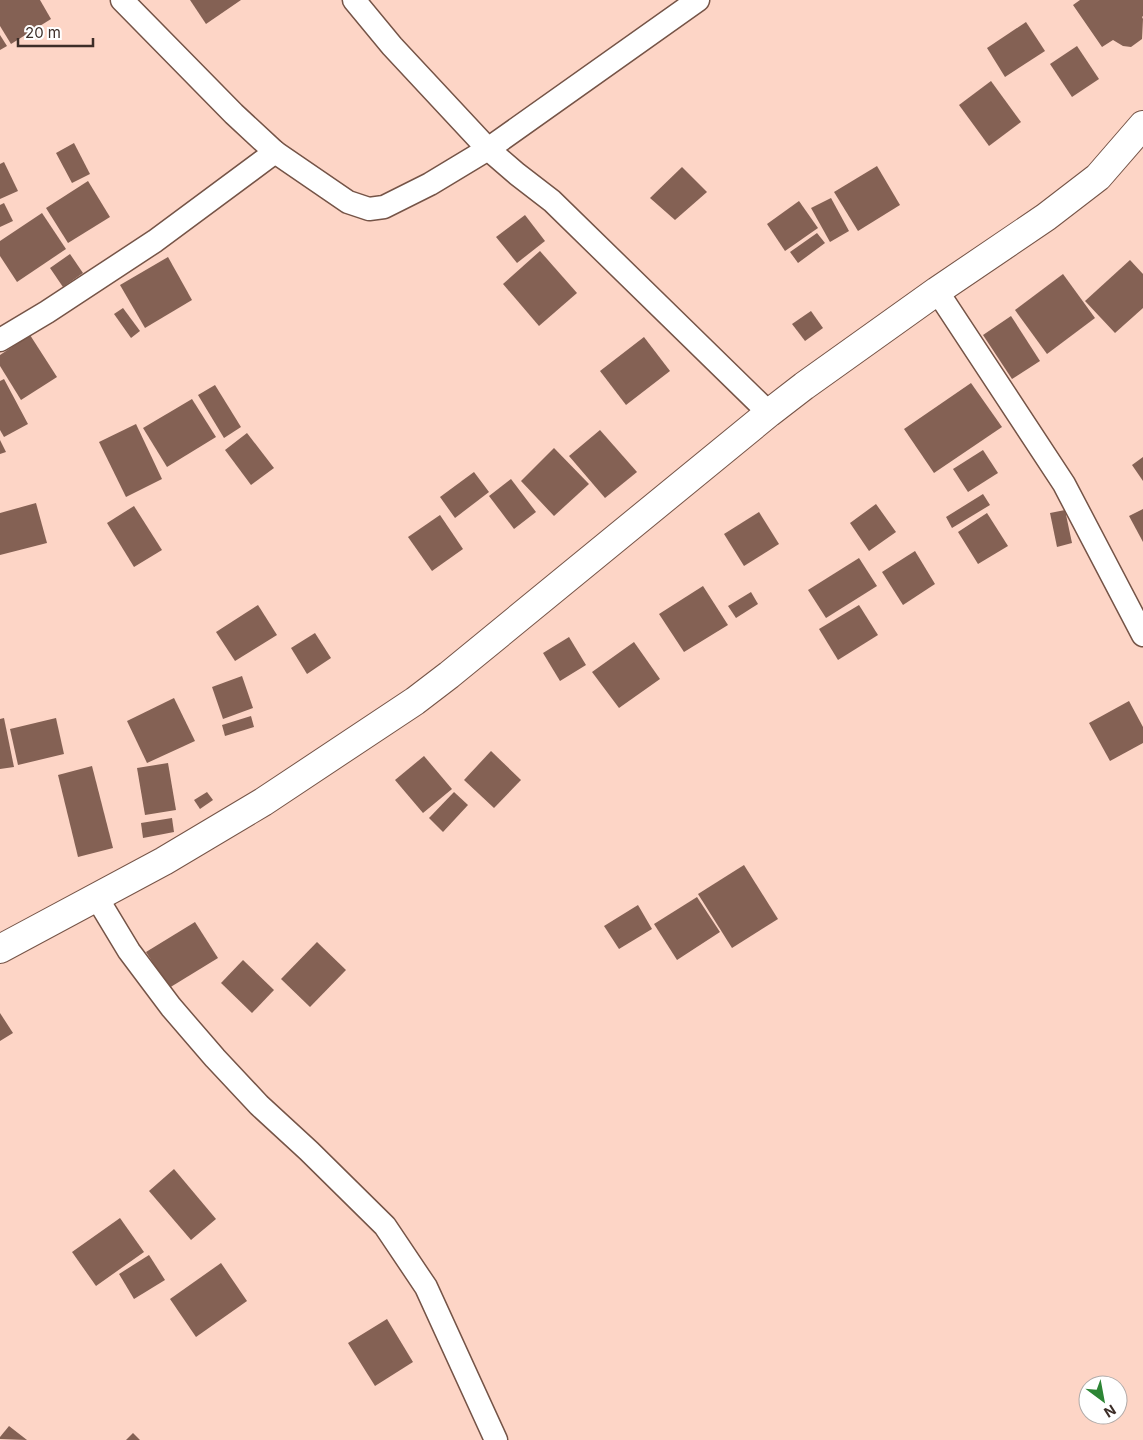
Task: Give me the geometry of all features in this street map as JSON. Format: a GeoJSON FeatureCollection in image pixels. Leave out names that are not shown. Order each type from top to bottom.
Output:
{"type":"FeatureCollection","features":[{"type":"Feature","properties":{"kind":"street"},"geometry":{"type":"LineString","coordinates":[[122,0],[234,114],[275,152],[348,202],[369,209],[384,207],[404,198],[488,149],[698,0]]}},
{"type":"Feature","properties":{"kind":"street"},"geometry":{"type":"LineString","coordinates":[[354,0],[392,46],[488,149],[552,202],[769,413]]}},
{"type":"Feature","properties":{"kind":"street"},"geometry":{"type":"LineString","coordinates":[[0,950],[164,861],[263,802],[415,701],[769,413],[937,291],[1046,218],[1098,177],[1143,125]]}},
{"type":"Feature","properties":{"kind":"street"},"geometry":{"type":"LineString","coordinates":[[0,340],[47,312],[155,241],[275,152]]}},
{"type":"Feature","properties":{"kind":"street"},"geometry":{"type":"LineString","coordinates":[[937,291],[1064,484],[1143,635]]}},
{"type":"Feature","properties":{"kind":"street"},"geometry":{"type":"LineString","coordinates":[[97,898],[129,951],[171,1007],[215,1058],[259,1105],[385,1226],[426,1287],[496,1440]]}},
{"type":"Feature","properties":{"kind":"building"},"geometry":{"type":"Polygon","coordinates":[[[0,0],[40,0],[51,19],[11,44],[0,26],[0,0]]]}},
{"type":"Feature","properties":{"kind":"building"},"geometry":{"type":"Polygon","coordinates":[[[190,0],[241,0],[206,24],[190,0]]]}},
{"type":"Feature","properties":{"kind":"building"},"geometry":{"type":"Polygon","coordinates":[[[1080,0],[1143,0],[1142,39],[1131,47],[1123,46],[1113,40],[1102,47],[1073,5],[1080,0]]]}},
{"type":"Feature","properties":{"kind":"building"},"geometry":{"type":"Polygon","coordinates":[[[1026,22],[1045,51],[1005,77],[987,48],[1026,22]]]}},
{"type":"Feature","properties":{"kind":"building"},"geometry":{"type":"Polygon","coordinates":[[[0,35],[7,46],[0,50],[0,35]]]}},
{"type":"Feature","properties":{"kind":"building"},"geometry":{"type":"Polygon","coordinates":[[[1077,46],[1099,79],[1072,97],[1050,64],[1077,46]]]}},
{"type":"Feature","properties":{"kind":"building"},"geometry":{"type":"Polygon","coordinates":[[[991,81],[1021,122],[989,146],[959,105],[991,81]]]}},
{"type":"Feature","properties":{"kind":"building"},"geometry":{"type":"Polygon","coordinates":[[[74,143],[90,174],[72,183],[56,153],[74,143]]]}},
{"type":"Feature","properties":{"kind":"building"},"geometry":{"type":"Polygon","coordinates":[[[4,162],[18,191],[0,199],[0,164],[4,162]]]}},
{"type":"Feature","properties":{"kind":"building"},"geometry":{"type":"Polygon","coordinates":[[[877,166],[900,205],[858,231],[834,192],[877,166]]]}},
{"type":"Feature","properties":{"kind":"building"},"geometry":{"type":"Polygon","coordinates":[[[682,167],[707,192],[675,220],[650,198],[682,167]]]}},
{"type":"Feature","properties":{"kind":"building"},"geometry":{"type":"Polygon","coordinates":[[[88,181],[110,217],[68,243],[46,208],[88,181]]]}},
{"type":"Feature","properties":{"kind":"building"},"geometry":{"type":"Polygon","coordinates":[[[831,198],[849,231],[830,242],[811,208],[831,198]]]}},
{"type":"Feature","properties":{"kind":"building"},"geometry":{"type":"Polygon","coordinates":[[[799,201],[818,228],[785,251],[767,224],[799,201]]]}},
{"type":"Feature","properties":{"kind":"building"},"geometry":{"type":"Polygon","coordinates":[[[4,203],[13,221],[0,227],[0,205],[4,203]]]}},
{"type":"Feature","properties":{"kind":"building"},"geometry":{"type":"Polygon","coordinates":[[[42,213],[66,249],[17,282],[0,256],[0,241],[42,213]]]}},
{"type":"Feature","properties":{"kind":"building"},"geometry":{"type":"Polygon","coordinates":[[[525,215],[545,241],[517,263],[496,237],[525,215]]]}},
{"type":"Feature","properties":{"kind":"building"},"geometry":{"type":"Polygon","coordinates":[[[817,233],[825,243],[798,263],[790,252],[817,233]]]}},
{"type":"Feature","properties":{"kind":"building"},"geometry":{"type":"Polygon","coordinates":[[[540,251],[577,293],[539,326],[503,284],[540,251]]]}},
{"type":"Feature","properties":{"kind":"building"},"geometry":{"type":"Polygon","coordinates":[[[70,254],[83,273],[63,287],[50,268],[70,254]]]}},
{"type":"Feature","properties":{"kind":"building"},"geometry":{"type":"Polygon","coordinates":[[[168,257],[192,300],[145,328],[120,285],[168,257]]]}},
{"type":"Feature","properties":{"kind":"building"},"geometry":{"type":"Polygon","coordinates":[[[1130,260],[1143,274],[1143,308],[1115,333],[1085,301],[1130,260]]]}},
{"type":"Feature","properties":{"kind":"building"},"geometry":{"type":"Polygon","coordinates":[[[1063,274],[1095,318],[1047,354],[1015,310],[1063,274]]]}},
{"type":"Feature","properties":{"kind":"building"},"geometry":{"type":"Polygon","coordinates":[[[123,308],[140,331],[131,338],[114,314],[123,308]]]}},
{"type":"Feature","properties":{"kind":"building"},"geometry":{"type":"Polygon","coordinates":[[[811,311],[823,328],[805,341],[792,324],[811,311]]]}},
{"type":"Feature","properties":{"kind":"building"},"geometry":{"type":"Polygon","coordinates":[[[1011,316],[1040,361],[1012,379],[983,335],[1011,316]]]}},
{"type":"Feature","properties":{"kind":"building"},"geometry":{"type":"Polygon","coordinates":[[[30,335],[57,377],[21,400],[0,366],[0,355],[30,335]]]}},
{"type":"Feature","properties":{"kind":"building"},"geometry":{"type":"Polygon","coordinates":[[[644,337],[670,371],[626,405],[600,371],[644,337]]]}},
{"type":"Feature","properties":{"kind":"building"},"geometry":{"type":"Polygon","coordinates":[[[4,379],[28,424],[4,437],[0,430],[0,381],[4,379]]]}},
{"type":"Feature","properties":{"kind":"building"},"geometry":{"type":"Polygon","coordinates":[[[971,383],[1002,427],[934,473],[904,429],[971,383]]]}},
{"type":"Feature","properties":{"kind":"building"},"geometry":{"type":"Polygon","coordinates":[[[215,385],[241,427],[224,438],[198,395],[215,385]]]}},
{"type":"Feature","properties":{"kind":"building"},"geometry":{"type":"Polygon","coordinates":[[[192,399],[216,437],[167,467],[143,428],[192,399]]]}},
{"type":"Feature","properties":{"kind":"building"},"geometry":{"type":"Polygon","coordinates":[[[136,424],[162,479],[126,497],[99,442],[136,424]]]}},
{"type":"Feature","properties":{"kind":"building"},"geometry":{"type":"Polygon","coordinates":[[[600,430],[637,472],[605,498],[569,456],[600,430]]]}},
{"type":"Feature","properties":{"kind":"building"},"geometry":{"type":"Polygon","coordinates":[[[247,433],[274,468],[251,485],[225,450],[247,433]]]}},
{"type":"Feature","properties":{"kind":"building"},"geometry":{"type":"Polygon","coordinates":[[[0,440],[6,452],[0,454],[0,440]]]}},
{"type":"Feature","properties":{"kind":"building"},"geometry":{"type":"Polygon","coordinates":[[[554,448],[589,484],[554,516],[521,481],[554,448]]]}},
{"type":"Feature","properties":{"kind":"building"},"geometry":{"type":"Polygon","coordinates":[[[983,450],[998,473],[968,492],[953,469],[983,450]]]}},
{"type":"Feature","properties":{"kind":"building"},"geometry":{"type":"Polygon","coordinates":[[[1143,457],[1143,481],[1132,465],[1143,457]]]}},
{"type":"Feature","properties":{"kind":"building"},"geometry":{"type":"Polygon","coordinates":[[[474,472],[489,492],[455,518],[440,497],[474,472]]]}},
{"type":"Feature","properties":{"kind":"building"},"geometry":{"type":"Polygon","coordinates":[[[511,479],[536,512],[514,529],[489,496],[511,479]]]}},
{"type":"Feature","properties":{"kind":"building"},"geometry":{"type":"Polygon","coordinates":[[[983,494],[990,505],[952,528],[946,517],[983,494]]]}},
{"type":"Feature","properties":{"kind":"building"},"geometry":{"type":"Polygon","coordinates":[[[36,503],[47,543],[0,555],[0,513],[36,503]]]}},
{"type":"Feature","properties":{"kind":"building"},"geometry":{"type":"Polygon","coordinates":[[[876,504],[896,532],[869,551],[850,523],[876,504]]]}},
{"type":"Feature","properties":{"kind":"building"},"geometry":{"type":"Polygon","coordinates":[[[134,506],[162,550],[134,567],[107,523],[134,506]]]}},
{"type":"Feature","properties":{"kind":"building"},"geometry":{"type":"Polygon","coordinates":[[[1143,509],[1143,542],[1129,516],[1143,509]]]}},
{"type":"Feature","properties":{"kind":"building"},"geometry":{"type":"Polygon","coordinates":[[[1065,510],[1072,543],[1057,547],[1050,513],[1065,510]]]}},
{"type":"Feature","properties":{"kind":"building"},"geometry":{"type":"Polygon","coordinates":[[[759,512],[779,544],[744,566],[724,534],[759,512]]]}},
{"type":"Feature","properties":{"kind":"building"},"geometry":{"type":"Polygon","coordinates":[[[987,513],[1008,546],[978,564],[958,532],[987,513]]]}},
{"type":"Feature","properties":{"kind":"building"},"geometry":{"type":"Polygon","coordinates":[[[440,515],[463,549],[432,571],[408,537],[440,515]]]}},
{"type":"Feature","properties":{"kind":"building"},"geometry":{"type":"Polygon","coordinates":[[[915,551],[935,584],[903,605],[882,572],[915,551]]]}},
{"type":"Feature","properties":{"kind":"building"},"geometry":{"type":"Polygon","coordinates":[[[859,558],[877,586],[826,618],[808,590],[859,558]]]}},
{"type":"Feature","properties":{"kind":"building"},"geometry":{"type":"Polygon","coordinates":[[[703,586],[728,625],[684,652],[659,614],[703,586]]]}},
{"type":"Feature","properties":{"kind":"building"},"geometry":{"type":"Polygon","coordinates":[[[751,592],[758,604],[736,618],[728,606],[751,592]]]}},
{"type":"Feature","properties":{"kind":"building"},"geometry":{"type":"Polygon","coordinates":[[[258,605],[277,635],[235,661],[216,632],[258,605]]]}},
{"type":"Feature","properties":{"kind":"building"},"geometry":{"type":"Polygon","coordinates":[[[859,605],[878,635],[838,660],[819,629],[859,605]]]}},
{"type":"Feature","properties":{"kind":"building"},"geometry":{"type":"Polygon","coordinates":[[[315,633],[331,658],[307,674],[291,648],[315,633]]]}},
{"type":"Feature","properties":{"kind":"building"},"geometry":{"type":"Polygon","coordinates":[[[569,637],[586,665],[560,681],[543,653],[569,637]]]}},
{"type":"Feature","properties":{"kind":"building"},"geometry":{"type":"Polygon","coordinates":[[[634,642],[660,679],[619,708],[592,672],[634,642]]]}},
{"type":"Feature","properties":{"kind":"building"},"geometry":{"type":"Polygon","coordinates":[[[242,676],[253,708],[223,719],[212,687],[242,676]]]}},
{"type":"Feature","properties":{"kind":"building"},"geometry":{"type":"Polygon","coordinates":[[[174,698],[195,741],[147,763],[127,721],[174,698]]]}},
{"type":"Feature","properties":{"kind":"building"},"geometry":{"type":"Polygon","coordinates":[[[1129,701],[1143,727],[1143,743],[1110,761],[1089,723],[1129,701]]]}},
{"type":"Feature","properties":{"kind":"building"},"geometry":{"type":"Polygon","coordinates":[[[251,716],[254,727],[225,736],[222,725],[251,716]]]}},
{"type":"Feature","properties":{"kind":"building"},"geometry":{"type":"Polygon","coordinates":[[[4,718],[14,767],[0,769],[0,719],[4,718]]]}},
{"type":"Feature","properties":{"kind":"building"},"geometry":{"type":"Polygon","coordinates":[[[56,718],[64,754],[18,765],[10,729],[56,718]]]}},
{"type":"Feature","properties":{"kind":"building"},"geometry":{"type":"Polygon","coordinates":[[[491,751],[521,780],[494,808],[464,780],[491,751]]]}},
{"type":"Feature","properties":{"kind":"building"},"geometry":{"type":"Polygon","coordinates":[[[424,756],[452,789],[423,813],[395,780],[424,756]]]}},
{"type":"Feature","properties":{"kind":"building"},"geometry":{"type":"Polygon","coordinates":[[[168,763],[176,810],[145,815],[137,768],[168,763]]]}},
{"type":"Feature","properties":{"kind":"building"},"geometry":{"type":"Polygon","coordinates":[[[92,766],[113,848],[78,857],[58,775],[92,766]]]}},
{"type":"Feature","properties":{"kind":"building"},"geometry":{"type":"Polygon","coordinates":[[[207,792],[213,800],[200,809],[194,800],[207,792]]]}},
{"type":"Feature","properties":{"kind":"building"},"geometry":{"type":"Polygon","coordinates":[[[454,792],[468,805],[443,832],[429,818],[454,792]]]}},
{"type":"Feature","properties":{"kind":"building"},"geometry":{"type":"Polygon","coordinates":[[[172,818],[174,832],[143,838],[141,823],[172,818]]]}},
{"type":"Feature","properties":{"kind":"building"},"geometry":{"type":"Polygon","coordinates":[[[744,865],[778,919],[732,948],[698,894],[744,865]]]}},
{"type":"Feature","properties":{"kind":"building"},"geometry":{"type":"Polygon","coordinates":[[[697,897],[720,932],[677,960],[654,924],[697,897]]]}},
{"type":"Feature","properties":{"kind":"building"},"geometry":{"type":"Polygon","coordinates":[[[638,905],[652,929],[619,949],[604,926],[638,905]]]}},
{"type":"Feature","properties":{"kind":"building"},"geometry":{"type":"Polygon","coordinates":[[[195,922],[218,958],[169,988],[146,952],[195,922]]]}},
{"type":"Feature","properties":{"kind":"building"},"geometry":{"type":"Polygon","coordinates":[[[317,942],[346,970],[310,1007],[281,979],[317,942]]]}},
{"type":"Feature","properties":{"kind":"building"},"geometry":{"type":"Polygon","coordinates":[[[243,960],[274,990],[252,1013],[221,983],[243,960]]]}},
{"type":"Feature","properties":{"kind":"building"},"geometry":{"type":"Polygon","coordinates":[[[0,1013],[13,1033],[0,1041],[0,1013]]]}},
{"type":"Feature","properties":{"kind":"building"},"geometry":{"type":"Polygon","coordinates":[[[174,1169],[216,1219],[191,1240],[149,1191],[174,1169]]]}},
{"type":"Feature","properties":{"kind":"building"},"geometry":{"type":"Polygon","coordinates":[[[120,1218],[144,1252],[96,1286],[72,1252],[120,1218]]]}},
{"type":"Feature","properties":{"kind":"building"},"geometry":{"type":"Polygon","coordinates":[[[149,1255],[165,1280],[134,1299],[119,1274],[149,1255]]]}},
{"type":"Feature","properties":{"kind":"building"},"geometry":{"type":"Polygon","coordinates":[[[221,1263],[247,1301],[196,1337],[170,1299],[221,1263]]]}},
{"type":"Feature","properties":{"kind":"building"},"geometry":{"type":"Polygon","coordinates":[[[387,1319],[413,1362],[375,1386],[348,1343],[387,1319]]]}},
{"type":"Feature","properties":{"kind":"building"},"geometry":{"type":"Polygon","coordinates":[[[9,1426],[27,1440],[0,1439],[9,1426]]]}},
{"type":"Feature","properties":{"kind":"building"},"geometry":{"type":"Polygon","coordinates":[[[133,1433],[140,1440],[126,1440],[133,1433]]]}}]}
